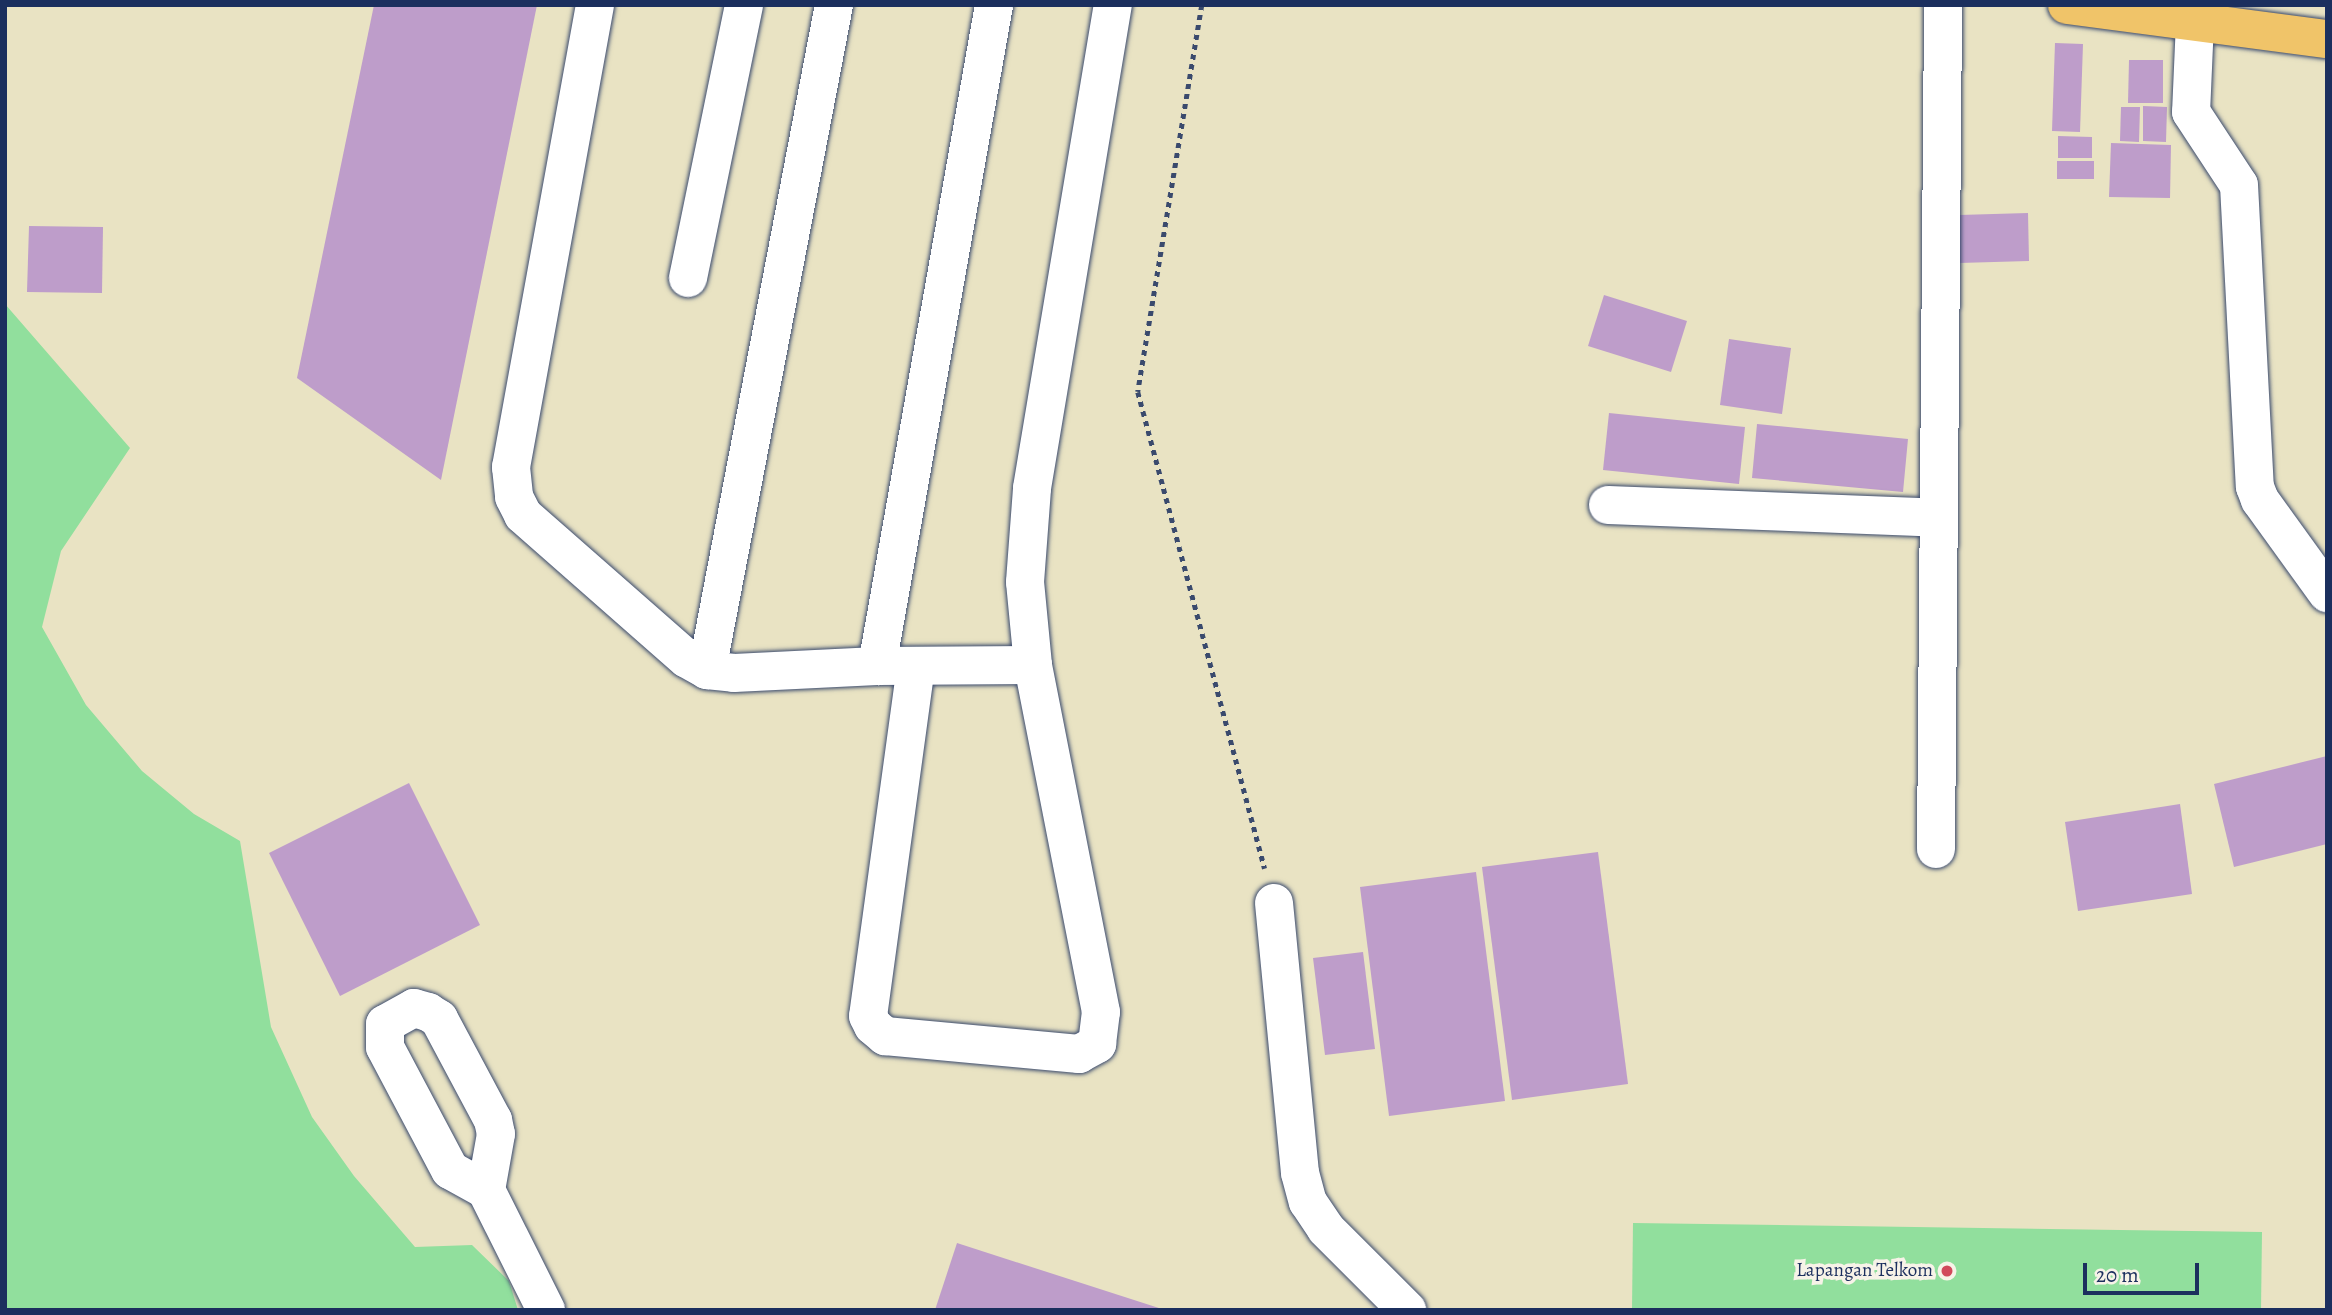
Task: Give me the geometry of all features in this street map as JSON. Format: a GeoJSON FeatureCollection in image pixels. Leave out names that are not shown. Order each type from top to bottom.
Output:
{"type":"FeatureCollection","features":[{"type":"Feature","properties":{"kind":"main road"},"geometry":{"type":"LineString","coordinates":[[2067,5],[2327,38]]}},
{"type":"Feature","properties":{"kind":"street"},"geometry":{"type":"LineString","coordinates":[[595,5],[511,467],[514,497],[523,515],[687,659],[706,670],[734,673],[877,666],[1033,665]]}},
{"type":"Feature","properties":{"kind":"street"},"geometry":{"type":"LineString","coordinates":[[688,278],[744,5]]}},
{"type":"Feature","properties":{"kind":"street"},"geometry":{"type":"LineString","coordinates":[[706,670],[834,5]]}},
{"type":"Feature","properties":{"kind":"street"},"geometry":{"type":"LineString","coordinates":[[877,666],[993,5]]}},
{"type":"Feature","properties":{"kind":"street"},"geometry":{"type":"LineString","coordinates":[[916,666],[868,1016],[873,1026],[885,1036],[1079,1054],[1097,1044],[1101,1012],[1033,665],[1025,582],[1032,488],[1113,5]]}},
{"type":"Feature","properties":{"kind":"street"},"geometry":{"type":"LineString","coordinates":[[1936,849],[1943,5]]}},
{"type":"Feature","properties":{"kind":"street"},"geometry":{"type":"LineString","coordinates":[[2195,22],[2191,111],[2239,185],[2255,487],[2260,500],[2327,593]]}},
{"type":"Feature","properties":{"kind":"street"},"geometry":{"type":"LineString","coordinates":[[1608,505],[1939,518]]}},
{"type":"Feature","properties":{"kind":"street"},"geometry":{"type":"LineString","coordinates":[[1274,903],[1300,1173],[1308,1202],[1326,1229],[1407,1310]]}},
{"type":"Feature","properties":{"kind":"street"},"geometry":{"type":"LineString","coordinates":[[486,1190],[546,1310]]}},
{"type":"Feature","properties":{"kind":"path"},"geometry":{"type":"LineString","coordinates":[[1202,5],[1138,392],[1274,903]]}},
{"type":"Feature","properties":{"kind":"green space"},"geometry":{"type":"Polygon","coordinates":[[[5,304],[130,448],[61,551],[42,627],[86,705],[142,771],[194,814],[240,841],[271,1027],[312,1117],[354,1176],[415,1247],[472,1245],[509,1281],[518,1310],[5,1310],[5,304]]]}},
{"type":"Feature","properties":{"kind":"green space","name":"Lapangan Telkom"},"geometry":{"type":"Polygon","coordinates":[[[1633,1223],[2262,1232],[2261,1310],[1632,1310],[1633,1223]]]}},
{"type":"Feature","properties":{"kind":"building"},"geometry":{"type":"Polygon","coordinates":[[[374,5],[537,5],[441,480],[297,378],[374,5]]]}},
{"type":"Feature","properties":{"kind":"building"},"geometry":{"type":"Polygon","coordinates":[[[2055,43],[2083,44],[2080,132],[2052,131],[2055,43]]]}},
{"type":"Feature","properties":{"kind":"building"},"geometry":{"type":"Polygon","coordinates":[[[2129,60],[2163,60],[2163,103],[2128,103],[2129,60]]]}},
{"type":"Feature","properties":{"kind":"building"},"geometry":{"type":"Polygon","coordinates":[[[2143,106],[2167,107],[2166,142],[2143,141],[2143,106]]]}},
{"type":"Feature","properties":{"kind":"building"},"geometry":{"type":"Polygon","coordinates":[[[2121,107],[2140,107],[2139,142],[2120,141],[2121,107]]]}},
{"type":"Feature","properties":{"kind":"building"},"geometry":{"type":"Polygon","coordinates":[[[2058,136],[2092,137],[2092,158],[2058,158],[2058,136]]]}},
{"type":"Feature","properties":{"kind":"building"},"geometry":{"type":"Polygon","coordinates":[[[2111,143],[2171,145],[2170,198],[2109,197],[2111,143]]]}},
{"type":"Feature","properties":{"kind":"building"},"geometry":{"type":"Polygon","coordinates":[[[2057,161],[2094,161],[2094,179],[2057,179],[2057,161]]]}},
{"type":"Feature","properties":{"kind":"building"},"geometry":{"type":"Polygon","coordinates":[[[2028,213],[2029,261],[1959,263],[1959,215],[2028,213]]]}},
{"type":"Feature","properties":{"kind":"building"},"geometry":{"type":"Polygon","coordinates":[[[29,226],[103,227],[102,293],[27,292],[29,226]]]}},
{"type":"Feature","properties":{"kind":"building"},"geometry":{"type":"Polygon","coordinates":[[[1604,295],[1687,321],[1671,372],[1588,346],[1604,295]]]}},
{"type":"Feature","properties":{"kind":"building"},"geometry":{"type":"Polygon","coordinates":[[[1729,339],[1791,348],[1782,414],[1720,405],[1729,339]]]}},
{"type":"Feature","properties":{"kind":"building"},"geometry":{"type":"Polygon","coordinates":[[[1609,413],[1745,427],[1739,484],[1603,470],[1609,413]]]}},
{"type":"Feature","properties":{"kind":"building"},"geometry":{"type":"Polygon","coordinates":[[[1757,424],[1908,439],[1903,492],[1752,478],[1757,424]]]}},
{"type":"Feature","properties":{"kind":"building"},"geometry":{"type":"Polygon","coordinates":[[[2327,756],[2327,844],[2234,867],[2214,784],[2327,756]]]}},
{"type":"Feature","properties":{"kind":"building"},"geometry":{"type":"Polygon","coordinates":[[[409,783],[480,925],[340,996],[269,853],[409,783]]]}},
{"type":"Feature","properties":{"kind":"building"},"geometry":{"type":"Polygon","coordinates":[[[2180,804],[2192,894],[2078,911],[2065,822],[2180,804]]]}},
{"type":"Feature","properties":{"kind":"building"},"geometry":{"type":"Polygon","coordinates":[[[1598,852],[1628,1084],[1512,1100],[1482,867],[1598,852]]]}},
{"type":"Feature","properties":{"kind":"building"},"geometry":{"type":"Polygon","coordinates":[[[1476,872],[1505,1101],[1389,1116],[1360,887],[1476,872]]]}},
{"type":"Feature","properties":{"kind":"building"},"geometry":{"type":"Polygon","coordinates":[[[1363,952],[1375,1049],[1325,1055],[1313,958],[1363,952]]]}},
{"type":"Feature","properties":{"kind":"building"},"geometry":{"type":"Polygon","coordinates":[[[957,1243],[1162,1309],[1162,1310],[935,1310],[957,1243]]]}},
{"type":"Feature","properties":{"kind":"place","name":"Lapangan Telkom"},"geometry":{"type":"Point","coordinates":[1947,1271]}}]}
